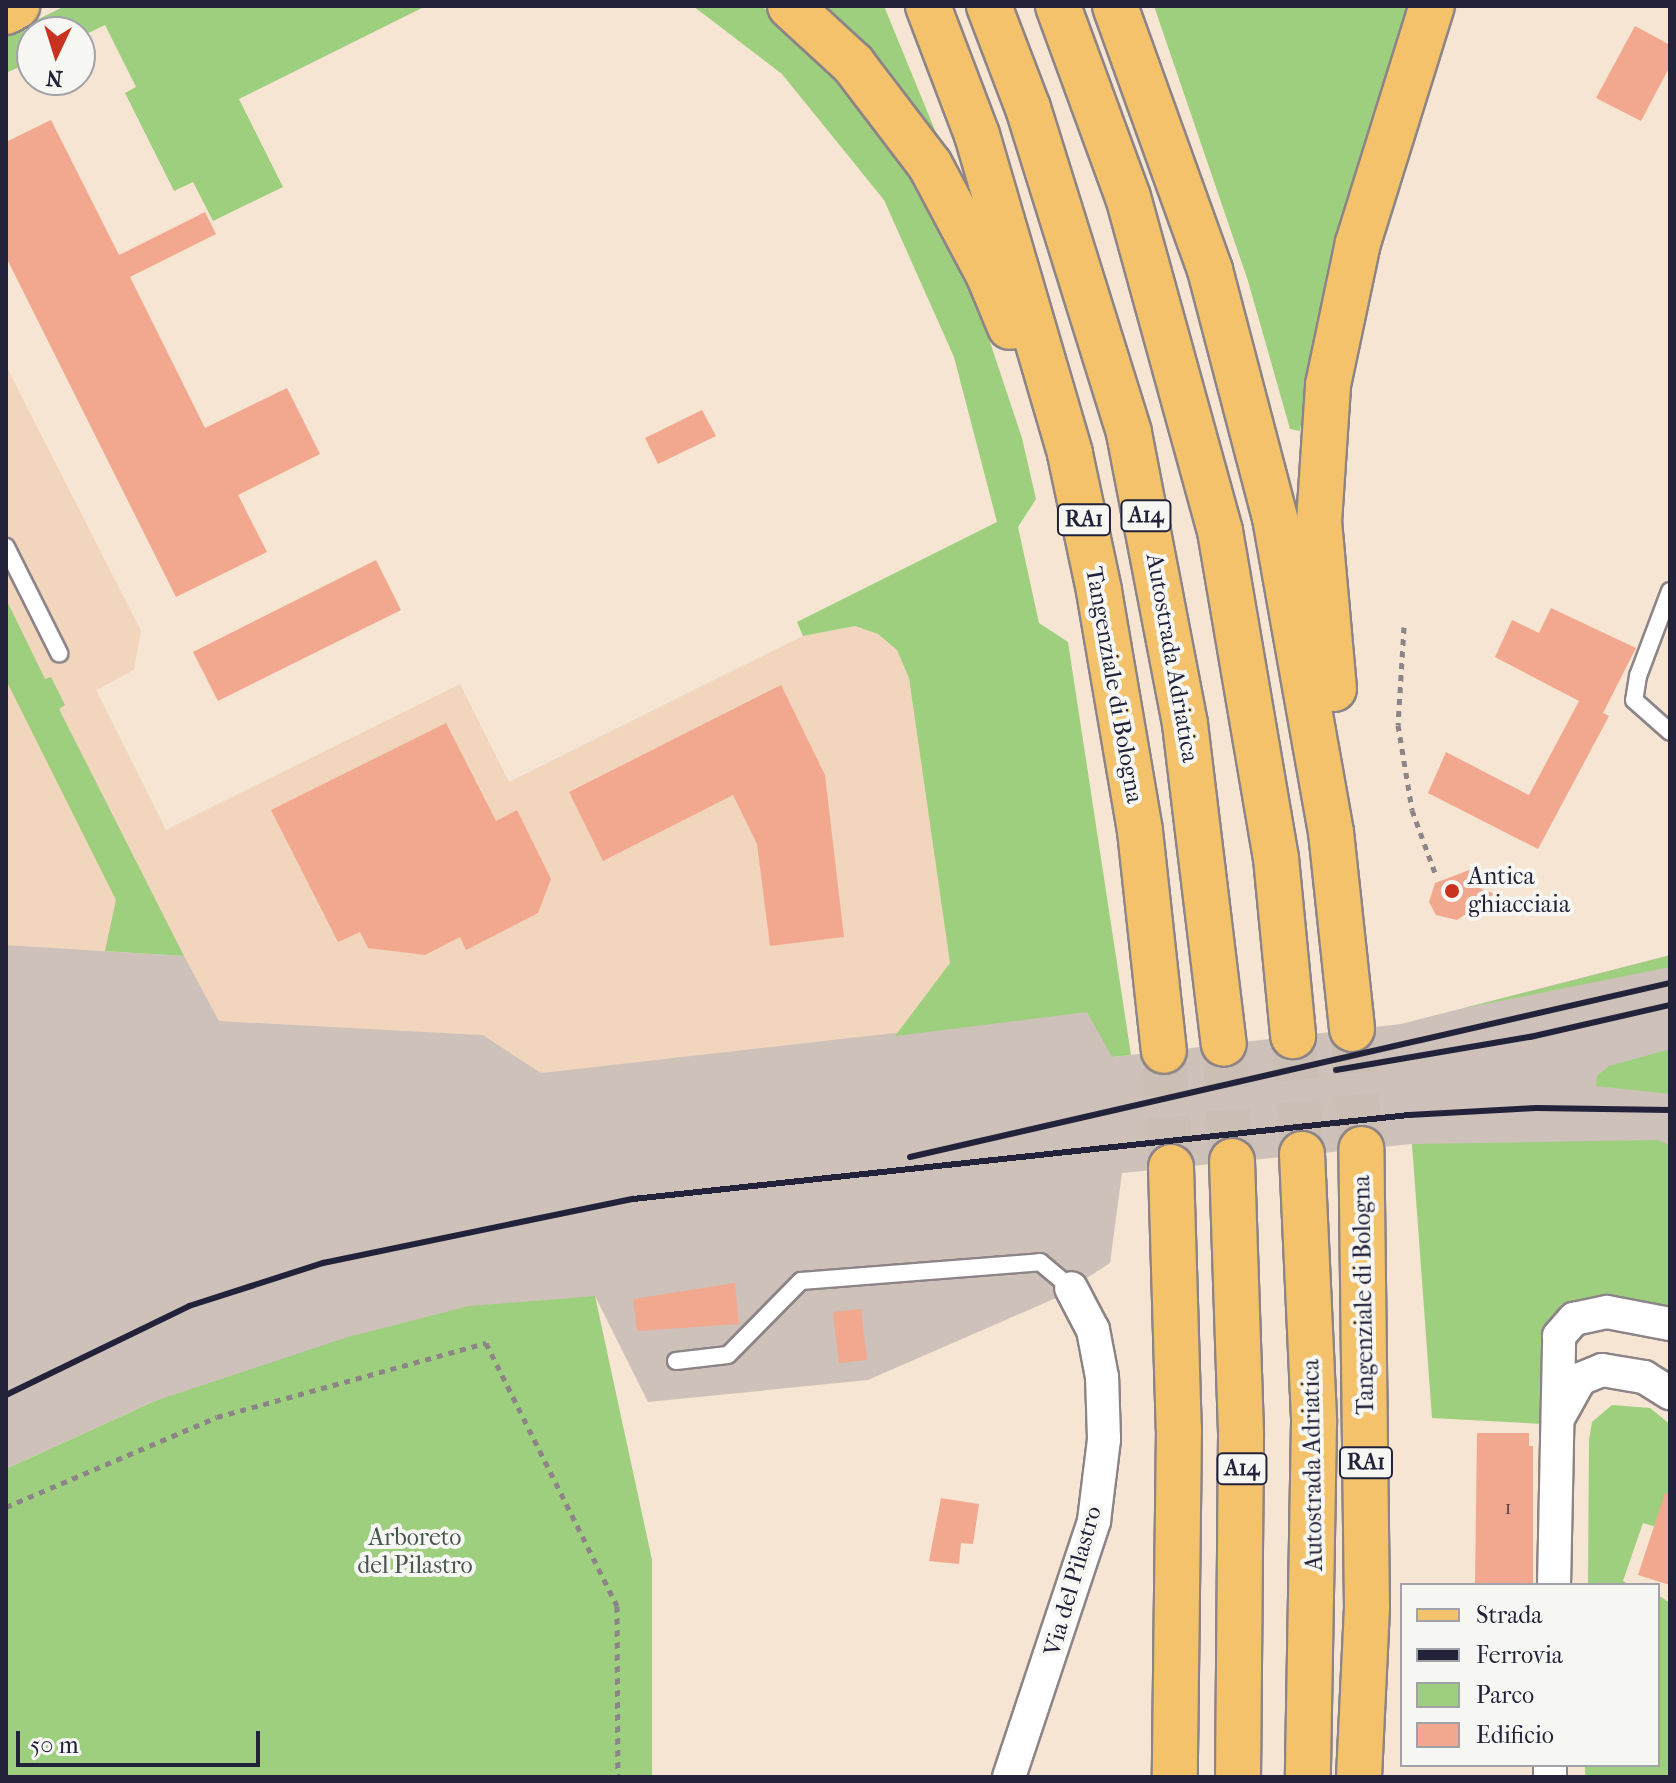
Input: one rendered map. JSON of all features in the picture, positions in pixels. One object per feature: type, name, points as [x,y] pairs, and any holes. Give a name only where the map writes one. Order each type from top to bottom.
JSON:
[{"type":"main road","points":[[6,12],[17,6]]},
{"type":"main road","points":[[790,6],[853,64],[930,165],[989,276],[1030,378],[1122,726]]},
{"type":"main road","name":"Tangenziale di Bologna","points":[[928,6],[977,135],[1037,328],[1093,560],[1122,726],[1164,1051]]},
{"type":"main road","name":"Autostrada Adriatica","points":[[989,6],[1028,108],[1129,433],[1185,724],[1224,1044]]},
{"type":"main road","points":[[1058,6],[1128,197],[1220,531],[1276,858],[1293,1036]]},
{"type":"main road","points":[[1115,6],[1210,270],[1275,518],[1331,832],[1352,1018],[1349,843],[1319,522],[1321,454],[1338,323],[1432,6]]},
{"type":"main road","name":"Tangenziale di Bologna","points":[[1359,1777],[1367,1608],[1361,1149]]},
{"type":"main road","name":"Autostrada Adriatica","points":[[1302,1154],[1314,1423],[1308,1777]]},
{"type":"main road","name":"A14","points":[[1232,1161],[1241,1436],[1238,1777]]},
{"type":"main road","points":[[1171,1167],[1179,1401],[1175,1777]]},
{"type":"street","name":"Via del Pilastro","points":[[1009,1777],[1094,1521],[1104,1439],[1102,1377],[1093,1330],[1071,1288]]},
{"type":"street","points":[[1554,1583],[1559,1336],[1574,1319],[1607,1312],[1670,1324]]},
{"type":"street","points":[[1558,1421],[1567,1396],[1580,1379],[1602,1370],[1644,1377],[1670,1393]]},
{"type":"lane","points":[[6,547],[59,653]]},
{"type":"lane","points":[[1670,591],[1638,676],[1634,700],[1670,732]]},
{"type":"lane","points":[[676,1361],[728,1355],[801,1281],[1040,1262],[1071,1288]]},
{"type":"path","points":[[1404,627],[1398,725],[1412,810],[1435,873]]},
{"type":"path","points":[[6,1507],[217,1417],[486,1343],[617,1606],[618,1777]]},
{"type":"shaded area","points":[[6,366],[141,631],[134,670],[96,690],[166,830],[460,684],[509,782],[803,636],[855,626],[878,634],[897,650],[909,678],[950,963],[895,1036],[541,1073],[483,1035],[219,1021],[183,956],[6,945]]},
{"type":"shaded area","points":[[6,945],[184,956],[219,1021],[483,1035],[541,1073],[1088,1011],[1113,1057],[1401,1024],[1670,955],[1670,1208],[1418,1203],[1412,1144],[1122,1173],[1110,1263],[1056,1298],[868,1380],[648,1402],[595,1296],[155,1401],[6,1469]]},
{"type":"green space","points":[[65,6],[426,6],[239,99],[283,187],[213,221],[193,182],[174,191],[125,93],[136,87],[105,25],[96,29],[96,16],[45,16]]},
{"type":"green space","points":[[693,6],[762,6],[796,36],[854,99],[932,210],[983,321],[1022,438],[1036,499],[1018,527],[1039,623],[1068,642],[1131,1055],[1112,1057],[1087,1012],[895,1036],[950,963],[909,678],[897,650],[878,634],[855,626],[803,636],[797,622],[997,522],[954,357],[884,200],[782,74]]},
{"type":"green space","points":[[816,6],[884,6],[943,150]]},
{"type":"green space","points":[[1154,6],[1410,6],[1312,354],[1300,431],[1290,429],[1248,281]]},
{"type":"green space","points":[[16,30],[16,68],[6,73],[6,35]]},
{"type":"green space","points":[[6,599],[45,679],[51,677],[65,705],[59,709],[184,956],[105,951],[116,900],[6,680]]},
{"type":"green space","points":[[1670,955],[1670,967],[1465,1008],[1664,957]]},
{"type":"green space","points":[[1670,1049],[1670,1094],[1596,1086],[1597,1076],[1609,1066]]},
{"type":"green space","points":[[1657,1140],[1670,1145],[1670,1313],[1640,1301],[1561,1304],[1546,1333],[1543,1424],[1432,1418],[1412,1144]]},
{"type":"green space","name":"Arboreto del Pilastro","points":[[595,1296],[652,1560],[652,1777],[6,1777],[6,1469],[155,1401],[348,1337],[469,1306]]},
{"type":"green space","points":[[1612,1405],[1650,1408],[1670,1424],[1670,1531],[1643,1523],[1623,1581],[1627,1583],[1588,1583],[1589,1440],[1592,1422]]},
{"type":"green space","points":[[1660,1596],[1670,1603],[1670,1777],[1585,1777],[1585,1767],[1660,1767]]},
{"type":"building","points":[[1635,26],[1670,45],[1670,66],[1641,121],[1596,98]]},
{"type":"building","points":[[51,120],[119,255],[205,212],[216,234],[130,277],[205,428],[287,388],[320,454],[238,495],[267,552],[176,597],[6,257],[6,142]]},
{"type":"building","points":[[702,410],[716,436],[658,464],[645,438]]},
{"type":"building","points":[[376,560],[401,610],[218,701],[193,652]]},
{"type":"building","points":[[1551,608],[1636,648],[1603,713],[1609,716],[1538,849],[1428,793],[1446,752],[1529,795],[1579,701],[1495,657],[1512,620],[1539,633]]},
{"type":"building","points":[[781,685],[825,775],[844,937],[770,946],[757,844],[733,795],[603,861],[569,792]]},
{"type":"building","points":[[446,723],[496,821],[517,810],[551,879],[538,913],[466,950],[460,937],[425,955],[368,948],[360,932],[338,942],[271,810]]},
{"type":"building","name":"Antica ghiacciaia","points":[[1477,867],[1469,884],[1495,894],[1457,920],[1436,915],[1429,902],[1435,883]]},
{"type":"building","points":[[735,1283],[739,1324],[637,1331],[633,1299]]},
{"type":"building","points":[[861,1309],[867,1360],[839,1363],[833,1312]]},
{"type":"building","points":[[1477,1433],[1529,1433],[1529,1446],[1533,1446],[1533,1583],[1475,1583]]},
{"type":"building","points":[[1665,1493],[1670,1494],[1670,1585],[1638,1575]]},
{"type":"building","points":[[941,1498],[979,1504],[973,1544],[961,1543],[959,1564],[929,1561]]},
{"type":"tunnel","points":[[1352,1029],[1361,1149]]},
{"type":"tunnel","points":[[1293,1036],[1302,1154]]},
{"type":"tunnel","points":[[1224,1044],[1232,1161]]},
{"type":"tunnel","points":[[1164,1051],[1171,1167]]},
{"type":"railway","points":[[910,1157],[1670,983]]},
{"type":"railway","points":[[1336,1070],[1530,1037],[1670,1005]]},
{"type":"railway","points":[[6,1395],[189,1306],[323,1263],[633,1199],[1409,1115],[1536,1108],[1670,1110]]},
{"type":"place","name":"Antica ghiacciaia","points":[[1452,891]]}]
